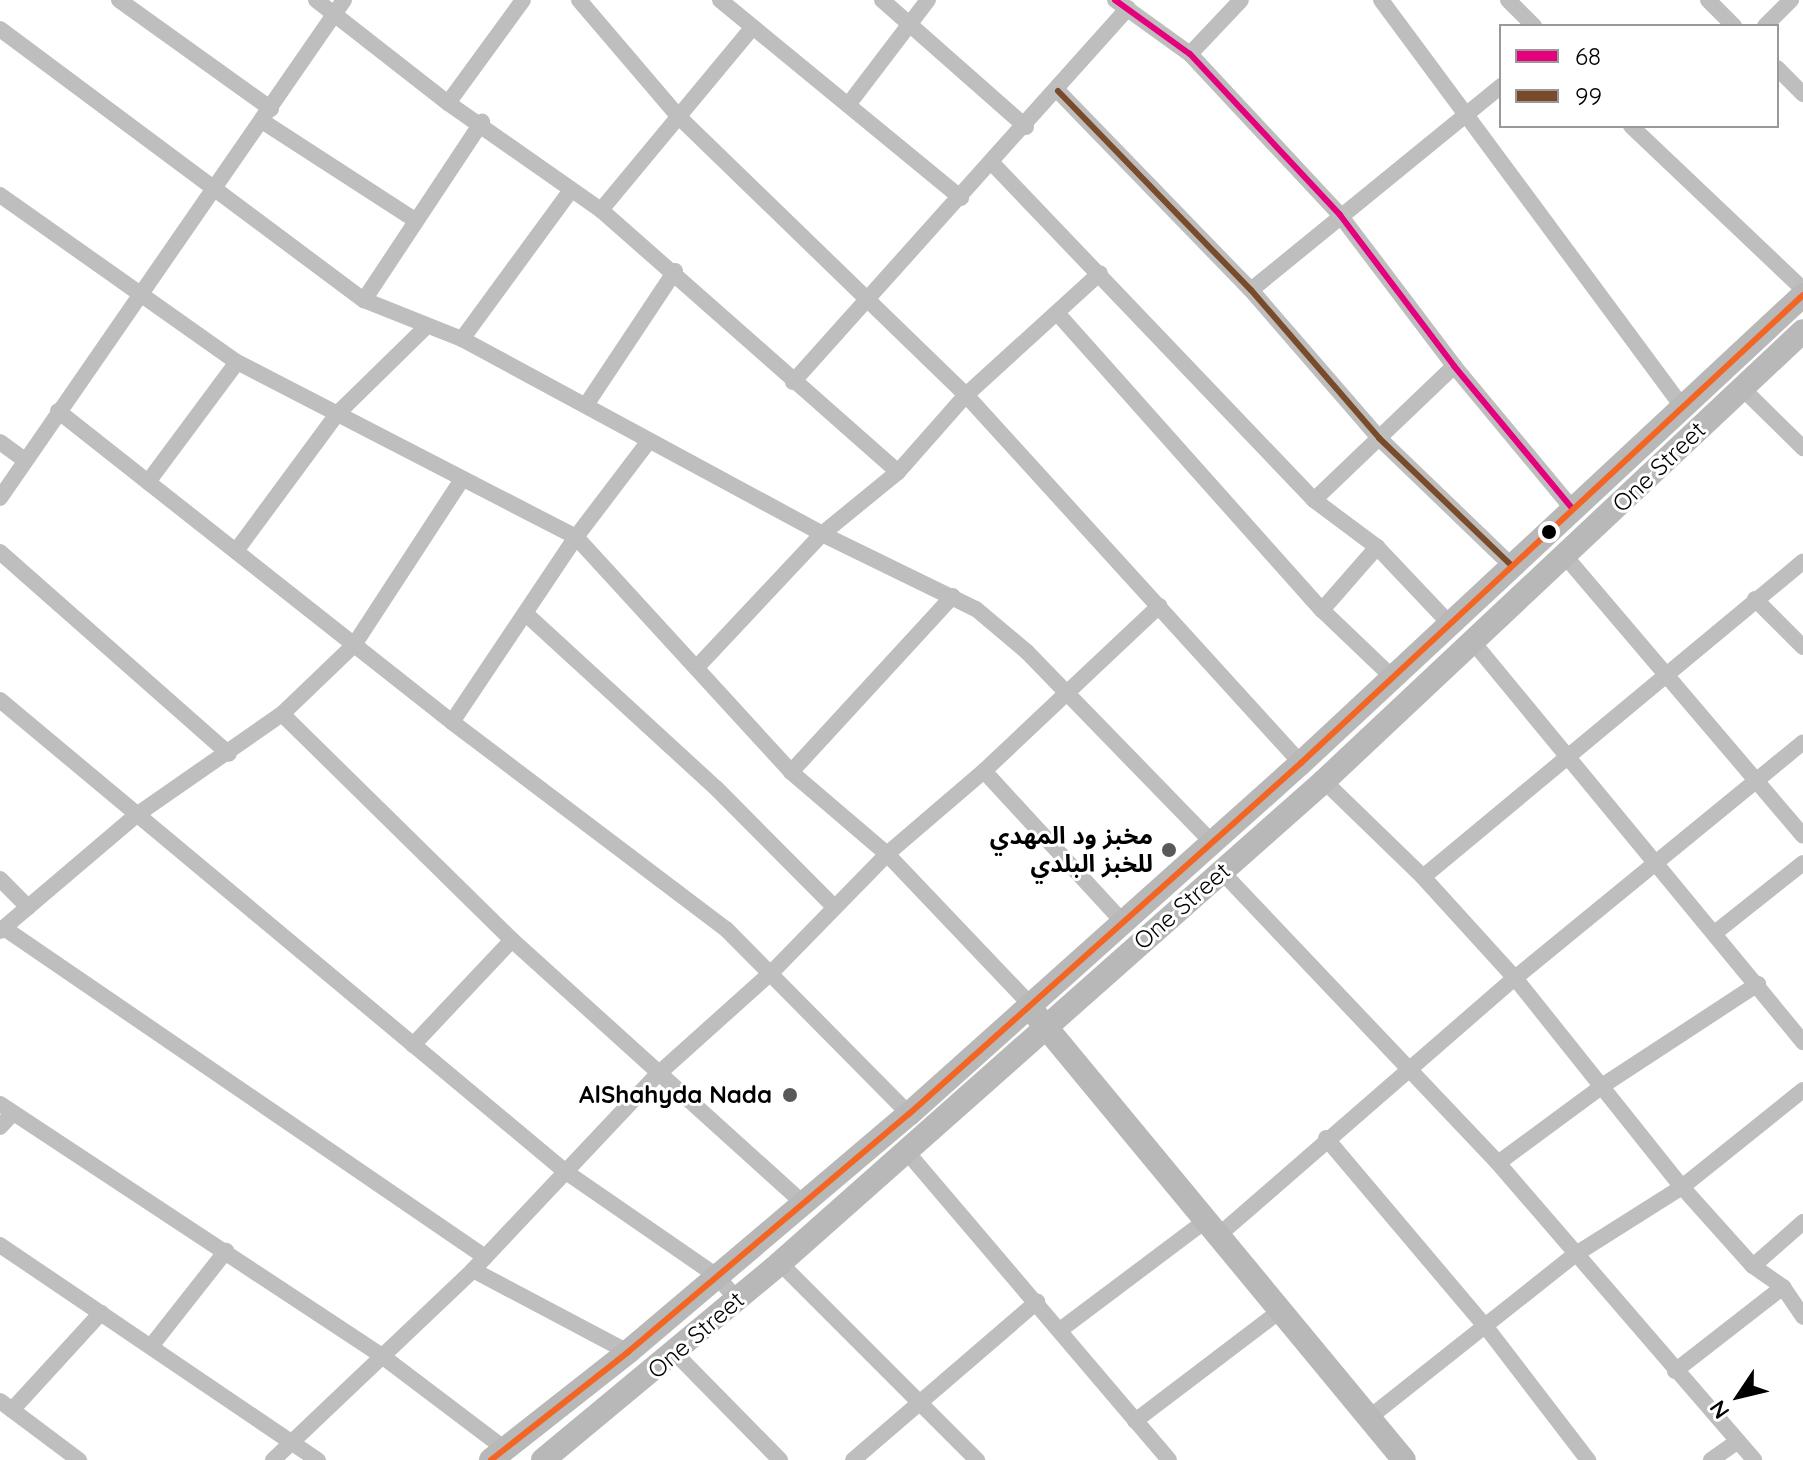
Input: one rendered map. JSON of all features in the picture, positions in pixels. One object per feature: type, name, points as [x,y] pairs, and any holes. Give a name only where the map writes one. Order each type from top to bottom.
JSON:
[{"type":"street","points":[[119,0],[266,115],[415,220]]},
{"type":"street","points":[[316,0],[340,7],[448,103],[482,122],[601,210],[675,271],[793,382],[898,472]]},
{"type":"street","points":[[448,103],[523,0]]},
{"type":"street","points":[[579,0],[678,116],[966,395],[1301,763]]},
{"type":"street","points":[[720,0],[961,198]]},
{"type":"street","points":[[882,0],[1026,127]]},
{"type":"street","points":[[848,105],[928,0]]},
{"type":"street","points":[[1190,54],[1241,0]]},
{"type":"street","points":[[1381,0],[1681,405]]},
{"type":"street","points":[[1508,0],[1532,24]]},
{"type":"street","points":[[1708,0],[1732,24]]},
{"type":"street","points":[[1767,24],[1791,0]]},
{"type":"street","points":[[793,382],[1058,91],[1122,4],[1190,54],[1340,215],[1454,366],[1572,508]]},
{"type":"street","points":[[0,498],[340,7]]},
{"type":"street","points":[[601,210],[752,28]]},
{"type":"street","points":[[0,29],[364,300],[462,339],[822,534],[953,596],[999,626],[1212,842]]},
{"type":"street","points":[[1779,70],[1803,94]]},
{"type":"street","points":[[1251,290],[1499,88]]},
{"type":"street","points":[[1058,91],[1251,290],[1379,438],[1511,565]]},
{"type":"street","points":[[364,300],[482,122]]},
{"type":"street","points":[[1636,132],[1803,292]]},
{"type":"street","points":[[993,164],[1314,500],[1377,547],[1450,624]]},
{"type":"street","points":[[462,339],[571,190]]},
{"type":"street","points":[[0,195],[237,362],[461,481],[576,537],[699,665],[791,772],[887,854],[1028,1002],[1045,1029],[1214,1226],[1404,1460]]},
{"type":"street","points":[[586,405],[675,271]]},
{"type":"street","points":[[699,665],[822,534],[898,472],[966,395],[1100,273]]},
{"type":"street","name":"One Street","points":[[498,1455],[628,1352],[909,1114],[1028,1002],[1301,763],[1803,292]]},
{"type":"street","points":[[1058,314],[1322,610],[1392,677]]},
{"type":"street","points":[[236,551],[337,414],[427,326]]},
{"type":"street","name":"One Street","points":[[543,1460],[780,1263],[1324,781],[1803,331]]},
{"type":"street","points":[[148,482],[237,362]]},
{"type":"street","points":[[1314,500],[1454,366]]},
{"type":"street","points":[[1742,388],[1803,448]]},
{"type":"street","points":[[58,411],[452,722],[726,929],[773,971],[909,1114]]},
{"type":"street","points":[[0,442],[25,460]]},
{"type":"street","points":[[452,722],[576,537],[648,442]]},
{"type":"street","points":[[461,481],[354,645],[282,714],[229,754],[135,816],[2,930],[485,1257]]},
{"type":"street","points":[[1322,610],[1377,547]]},
{"type":"street","points":[[0,552],[229,754]]},
{"type":"street","points":[[1565,556],[1803,836]]},
{"type":"street","points":[[1423,877],[1803,561]]},
{"type":"street","points":[[791,772],[953,596]]},
{"type":"street","points":[[1755,599],[1803,647]]},
{"type":"street","points":[[273,1460],[473,1270],[657,1075],[773,971],[887,854],[984,771],[1159,606]]},
{"type":"street","points":[[526,614],[716,788],[834,907]]},
{"type":"street","points":[[1473,642],[1716,932],[1803,1042]]},
{"type":"street","points":[[0,700],[135,816],[566,1172],[717,1276],[737,1300]]},
{"type":"street","points":[[282,714],[512,940],[657,1075],[804,1204]]},
{"type":"street","points":[[1060,1330],[1214,1226],[1326,1138],[1803,742]]},
{"type":"street","points":[[984,771],[1122,921]]},
{"type":"street","points":[[1324,781],[1423,877],[1515,978],[1605,1084],[1682,1187],[1753,1266],[1783,1287],[1803,1317]]},
{"type":"street","points":[[1716,932],[1803,863]]},
{"type":"street","points":[[1222,872],[1498,1163],[1754,1460]]},
{"type":"street","points":[[0,879],[28,907]]},
{"type":"street","points":[[413,1045],[512,940]]},
{"type":"street","points":[[1498,1163],[1605,1084],[1758,984]]},
{"type":"street","points":[[1370,1417],[1576,1254],[1682,1187],[1803,1090]]},
{"type":"street","points":[[0,1127],[6,1108],[226,1251],[382,1356],[498,1455]]},
{"type":"street","points":[[1326,1138],[1486,1327],[1588,1460]]},
{"type":"street","points":[[907,1152],[1169,1460]]},
{"type":"street","points":[[1753,1266],[1803,1222]]},
{"type":"street","points":[[0,1245],[294,1440],[318,1460]]},
{"type":"street","points":[[152,1345],[226,1251]]},
{"type":"street","points":[[780,1263],[925,1403],[977,1460]]},
{"type":"street","points":[[473,1270],[628,1352]]},
{"type":"street","points":[[1675,1371],[1783,1287]]},
{"type":"street","points":[[853,1460],[925,1403],[1037,1302]]},
{"type":"street","points":[[1135,1421],[1281,1310]]},
{"type":"street","points":[[79,1460],[6,1406],[101,1313]]},
{"type":"street","points":[[675,1353],[780,1460]]},
{"type":"street","points":[[1711,1460],[1737,1442]]},
{"type":"transit line","name":"68","points":[[1115,0],[1190,54],[1340,215],[1454,366],[1572,508]]},
{"type":"transit line","name":"99","points":[[1058,91],[1251,290],[1379,438],[1511,565]]},
{"type":"transit line","points":[[491,1460],[628,1352],[909,1114],[1301,763],[1803,295]]},
{"type":"place","name":"مخبز ود المهدي للخبز البلدي","points":[[1169,850]]},
{"type":"place","name":"AlShahyda Nada","points":[[790,1095]]}]
